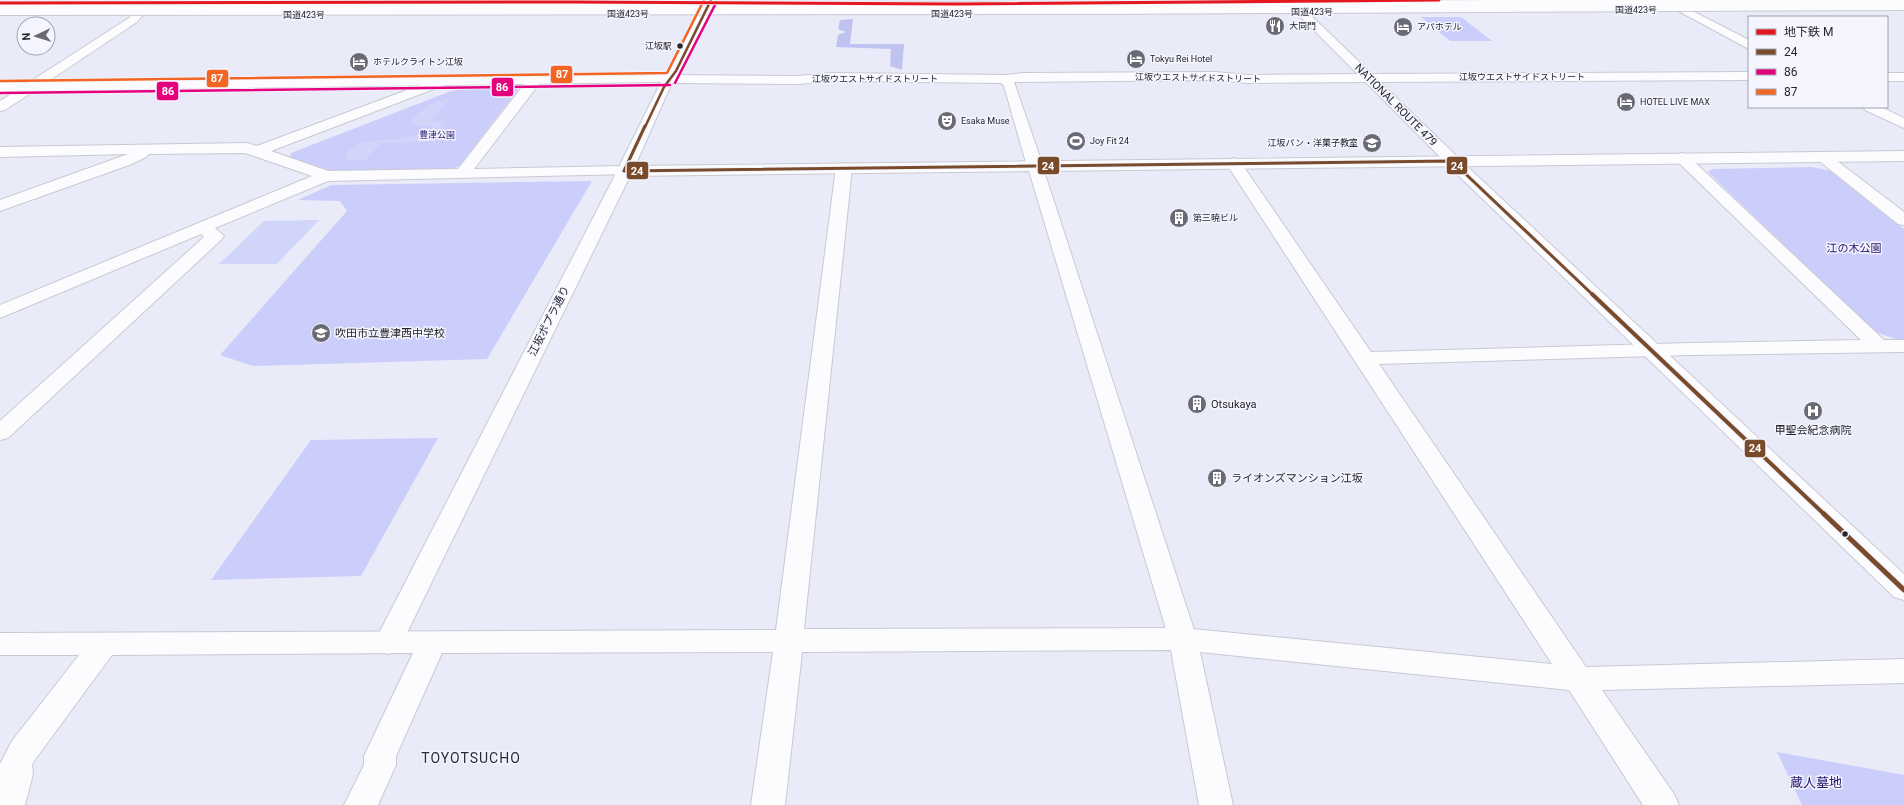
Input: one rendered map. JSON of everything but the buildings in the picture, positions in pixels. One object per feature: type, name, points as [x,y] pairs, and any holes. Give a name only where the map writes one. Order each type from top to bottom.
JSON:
[{"type":"main road","points":[[0,106],[133,20],[137,15],[159,0]]},
{"type":"main road","name":"江坂ポプラ通り","points":[[388,644],[624,171],[664,87],[676,71],[711,0]]},
{"type":"main road","name":"NATIONAL ROUTE 479","points":[[1289,0],[1452,161],[1904,590]]},
{"type":"main road","points":[[1295,0],[1322,4],[1383,3],[1420,12]]},
{"type":"main road","points":[[1663,0],[1748,44]]},
{"type":"main road","points":[[0,8],[1085,8],[1904,4]]},
{"type":"main road","points":[[296,15],[333,11],[411,9]]},
{"type":"main road","points":[[478,10],[573,11],[618,14]]},
{"type":"main road","name":"国道423号","points":[[0,15],[1904,10]]},
{"type":"main road","name":"江坂ウエストサイドストリート","points":[[0,87],[651,78],[798,80],[832,77],[1005,79],[1208,76],[1248,79],[1748,76]]},
{"type":"main road","points":[[1888,77],[1904,77]]},
{"type":"main road","points":[[1005,79],[1010,85],[1183,639],[1216,805]]},
{"type":"main road","points":[[462,174],[535,80]]},
{"type":"main road","points":[[258,152],[442,81]]},
{"type":"main road","points":[[1872,108],[1904,124]]},
{"type":"main road","points":[[0,152],[247,148],[326,176],[1234,163],[1904,156]]},
{"type":"main road","points":[[0,206],[127,161],[150,150]]},
{"type":"main road","points":[[1823,157],[1904,220]]},
{"type":"main road","points":[[1682,158],[1878,346]]},
{"type":"main road","points":[[1234,163],[1662,805]]},
{"type":"main road","points":[[768,805],[789,640],[844,168]]},
{"type":"main road","points":[[0,312],[326,176]]},
{"type":"main road","points":[[0,433],[215,236],[203,228]]},
{"type":"main road","points":[[1363,358],[1650,350],[1904,346]]},
{"type":"main road","points":[[0,644],[432,644],[789,640],[1183,639],[1578,679],[1904,671]]},
{"type":"main road","points":[[8,805],[17,774],[16,764],[23,751],[104,644]]},
{"type":"main road","points":[[362,805],[380,764],[380,756],[432,644]]},
{"type":"green space","points":[[1421,17],[1461,17],[1492,41],[1450,41]]},
{"type":"green space","name":"豊津公園","points":[[512,87],[518,90],[459,166],[444,172],[339,173],[290,158],[291,153],[451,91],[463,89]]},
{"type":"green space","name":"江の木公園","points":[[1812,167],[1831,171],[1904,229],[1904,340],[1899,340],[1875,332],[1708,172],[1712,169]]},
{"type":"green space","points":[[592,181],[487,359],[253,366],[220,355],[347,211],[340,201],[298,200],[331,185]]},
{"type":"green space","points":[[438,438],[361,576],[211,580],[311,440]]},
{"type":"green space","name":"蔵人墓地","points":[[1777,752],[1904,775],[1904,805],[1802,805]]},
{"type":"shaded area","points":[[853,19],[850,44],[904,44],[902,70],[890,66],[891,49],[836,47],[838,35],[846,32],[838,29],[840,20]]},
{"type":"shaded area","points":[[450,99],[431,121],[447,121],[431,141],[381,143],[365,160],[350,160],[345,156],[349,150],[361,143],[402,138],[433,129],[432,125],[418,127],[410,123],[413,118],[427,106],[439,101]]},
{"type":"shaded area","points":[[319,220],[277,264],[219,264],[264,221]]},
{"type":"metro line","name":"M","points":[[0,3],[572,2],[958,4],[1439,0]]},
{"type":"transit line","name":"87","points":[[0,81],[667,73],[704,0]]},
{"type":"transit line","name":"24","points":[[711,0],[676,71],[664,87],[624,171],[1452,161],[1904,590]]},
{"type":"transit line","name":"86","points":[[675,83],[681,74],[716,3]]},
{"type":"transit line","name":"86","points":[[0,93],[670,85]]},
{"type":"place","name":"大同門","points":[[1275,26]]},
{"type":"place","name":"アパホテル","points":[[1403,27]]},
{"type":"place","name":"江坂駅","points":[[680,46]]},
{"type":"place","name":"Tokyu Rei Hotel","points":[[1136,59]]},
{"type":"place","name":"ホテルクライトン江坂","points":[[359,62]]},
{"type":"place","name":"HOTEL LIVE MAX","points":[[1626,102]]},
{"type":"place","name":"Esaka Muse","points":[[947,121]]},
{"type":"place","name":"Joy Fit 24","points":[[1076,141]]},
{"type":"place","name":"江坂パン・洋菓子教室","points":[[1372,143]]},
{"type":"place","name":"第三暁ビル","points":[[1179,218]]},
{"type":"place","name":"吹田市立豊津西中学校","points":[[321,333]]},
{"type":"place","name":"Otsukaya","points":[[1197,404]]},
{"type":"place","name":"甲聖会紀念病院","points":[[1813,411]]},
{"type":"place","name":"ライオンズマンション江坂","points":[[1217,478]]},
{"type":"district","name":"TOYOTSUCHO","points":[[471,758]]}]
